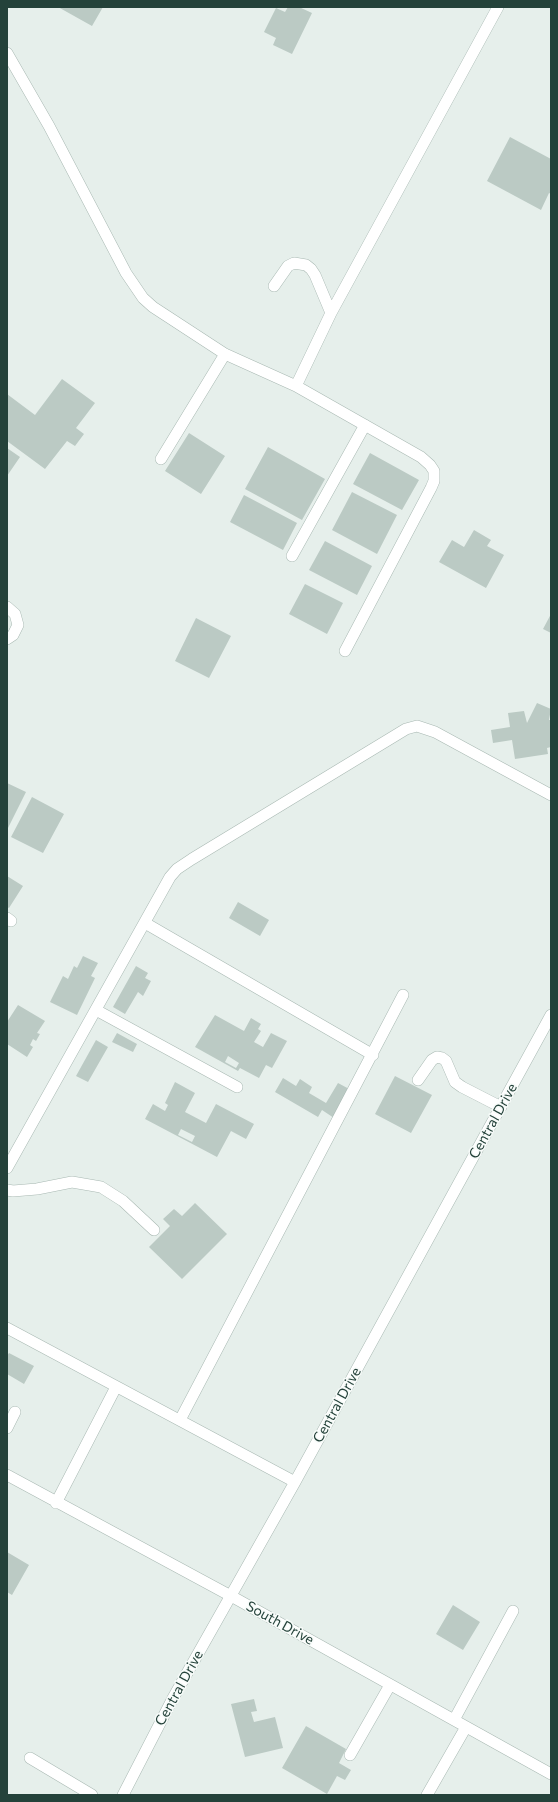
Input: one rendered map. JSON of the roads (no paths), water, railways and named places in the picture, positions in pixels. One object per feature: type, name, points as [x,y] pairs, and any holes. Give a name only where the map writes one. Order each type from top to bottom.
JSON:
[{"type":"street","points":[[296,386],[331,313],[498,7]]},
{"type":"street","points":[[7,53],[49,126],[136,289],[143,298],[153,307],[225,354],[296,386],[421,457],[430,465],[435,476],[431,488],[345,651]]},
{"type":"street","points":[[274,286],[288,266],[294,263],[306,265],[315,275],[331,313]]},
{"type":"street","points":[[161,459],[225,354]]},
{"type":"street","points":[[292,556],[364,425]]},
{"type":"street","points":[[7,607],[15,614],[18,625],[13,635],[7,639]]},
{"type":"street","points":[[7,1168],[170,877],[177,869],[406,729],[417,726],[436,732],[551,795]]},
{"type":"street","points":[[145,923],[373,1055]]},
{"type":"street","points":[[180,1420],[373,1055],[403,995]]},
{"type":"street","points":[[96,1010],[237,1087]]},
{"type":"street","name":"Central Drive","points":[[122,1795],[173,1698],[295,1482],[551,1015]]},
{"type":"street","points":[[418,1080],[432,1060],[436,1057],[442,1058],[446,1061],[455,1082],[501,1107]]},
{"type":"street","points":[[7,1190],[37,1189],[72,1182],[101,1187],[123,1201],[154,1230]]},
{"type":"street","points":[[7,1328],[295,1482]]},
{"type":"street","points":[[56,1502],[116,1387]]},
{"type":"street","points":[[7,1428],[15,1412]]},
{"type":"street","name":"South Drive","points":[[7,1475],[231,1596],[551,1774]]},
{"type":"street","points":[[454,1720],[513,1610]]},
{"type":"street","points":[[350,1755],[390,1685]]},
{"type":"street","points":[[427,1795],[466,1727]]},
{"type":"street","points":[[30,1758],[92,1795]]}]
